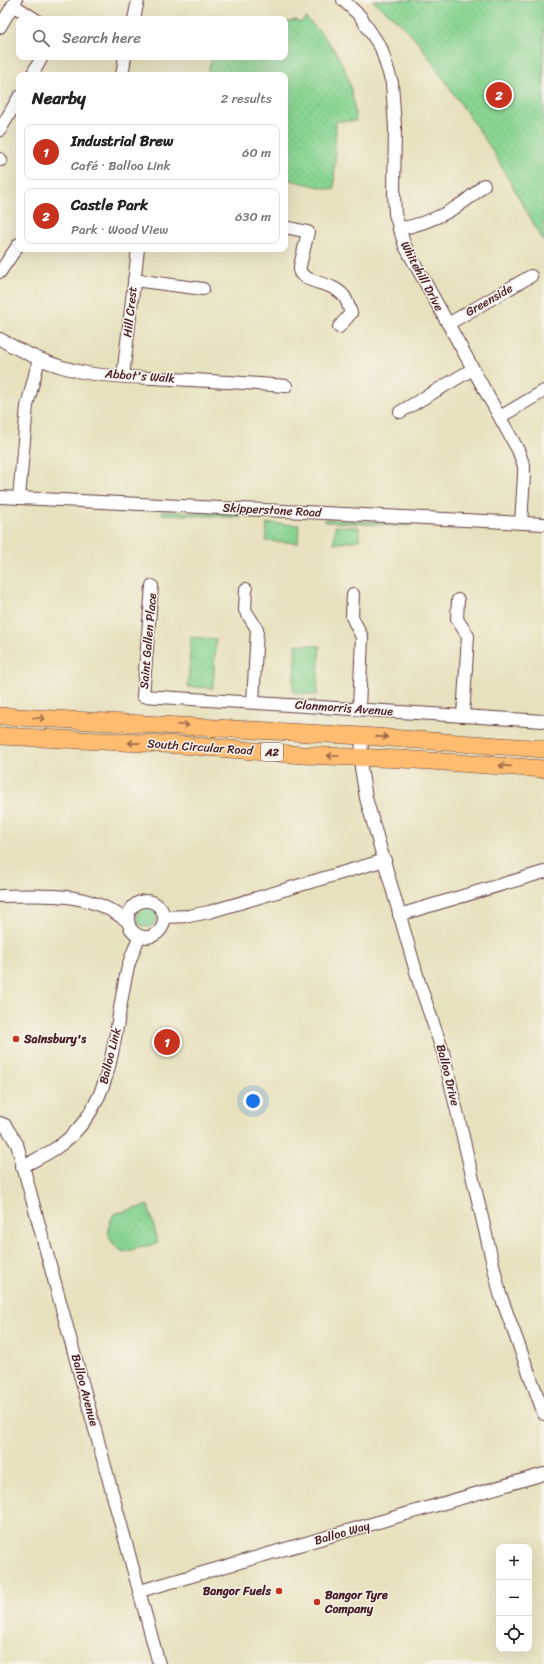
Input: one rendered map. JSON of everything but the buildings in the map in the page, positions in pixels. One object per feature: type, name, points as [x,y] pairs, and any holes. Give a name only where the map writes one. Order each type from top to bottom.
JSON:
[{"type":"highway","name":"South Circular Road","points":[[0,716],[214,727],[544,769]]},
{"type":"highway","name":"South Circular Road","points":[[0,736],[180,745],[302,755],[362,746],[544,749]]},
{"type":"street","points":[[135,16],[138,0]]},
{"type":"street","name":"Whitehill Drive","points":[[343,0],[360,16],[380,48],[392,83],[395,127],[395,214],[405,246],[500,416],[518,450],[524,466],[521,523]]},
{"type":"street","points":[[0,27],[14,3],[30,16]]},
{"type":"street","points":[[34,72],[40,60]]},
{"type":"street","points":[[122,72],[124,60]]},
{"type":"street","points":[[0,130],[16,102]]},
{"type":"street","points":[[399,229],[433,220],[470,199],[484,185]]},
{"type":"street","points":[[288,228],[308,232],[300,266],[300,273],[306,279],[336,289],[344,297],[351,313],[339,327]]},
{"type":"street","points":[[0,272],[16,248]]},
{"type":"street","name":"Hill Crest","points":[[123,376],[138,252]]},
{"type":"street","name":"Greenside","points":[[448,324],[531,276]]},
{"type":"street","points":[[134,280],[203,289]]},
{"type":"street","name":"Abbot's Walk","points":[[0,339],[16,349],[38,359],[83,372],[123,376],[286,386]]},
{"type":"street","points":[[19,498],[27,406],[38,359]]},
{"type":"street","points":[[400,412],[473,369]]},
{"type":"street","points":[[500,416],[544,391]]},
{"type":"street","name":"Skipperstone Road","points":[[0,497],[544,524]]},
{"type":"street","name":"Saint Gallen Place","points":[[143,696],[152,586]]},
{"type":"street","points":[[246,589],[246,610],[257,629],[253,702]]},
{"type":"street","points":[[353,594],[352,617],[362,637],[359,709]]},
{"type":"street","points":[[458,600],[457,619],[468,636],[463,716]]},
{"type":"street","name":"Clanmorris Avenue","points":[[143,696],[544,721]]},
{"type":"street","name":"Balloo Drive","points":[[362,746],[361,768],[366,798],[419,982],[443,1052],[500,1294],[544,1414]]},
{"type":"street","points":[[164,917],[188,916],[209,912],[385,860]]},
{"type":"street","points":[[399,915],[544,872]]},
{"type":"street","points":[[0,896],[65,896],[97,903],[120,915],[128,922],[134,933],[139,936],[150,936],[156,934],[163,925],[164,917],[160,907],[156,904],[144,901],[138,902],[130,910],[128,922]]},
{"type":"street","name":"Balloo Link","points":[[22,1167],[54,1149],[73,1135],[86,1119],[106,1082],[128,967],[139,936]]},
{"type":"street","name":"Balloo Avenue","points":[[0,1123],[6,1125],[17,1144],[22,1167],[159,1664]]},
{"type":"street","name":"Balloo Way","points":[[140,1591],[544,1474]]},
{"type":"green space","points":[[372,0],[544,0],[544,242],[491,148],[418,42],[401,24]]},
{"type":"green space","points":[[306,18],[328,41],[342,64],[351,89],[356,121],[336,121],[334,190],[288,180],[288,72],[208,72],[211,60],[288,60],[288,22],[296,20],[300,23]]},
{"type":"green space","points":[[162,511],[241,514],[241,518],[162,514]]},
{"type":"green space","points":[[325,519],[410,523],[410,526],[325,522]]},
{"type":"green space","points":[[267,523],[299,525],[298,543],[266,541]]},
{"type":"green space","points":[[335,526],[359,527],[359,540],[334,544]]},
{"type":"green space","points":[[191,637],[216,639],[213,688],[188,687]]},
{"type":"green space","points":[[296,644],[320,646],[317,695],[293,693]]},
{"type":"green space","points":[[147,907],[154,910],[157,917],[154,924],[147,927],[140,924],[137,917],[140,910]]},
{"type":"green space","points":[[148,1205],[158,1243],[124,1252],[114,1245],[109,1236],[109,1225],[114,1214]]},
{"type":"place","name":"Castle Park","points":[[499,95]]},
{"type":"place","name":"Sainsbury's","points":[[16,1039]]},
{"type":"place","name":"Industrial Brew","points":[[167,1042]]},
{"type":"place","name":"Bangor Fuels","points":[[279,1591]]},
{"type":"place","name":"Bangor Tyre Company","points":[[317,1602]]}]
